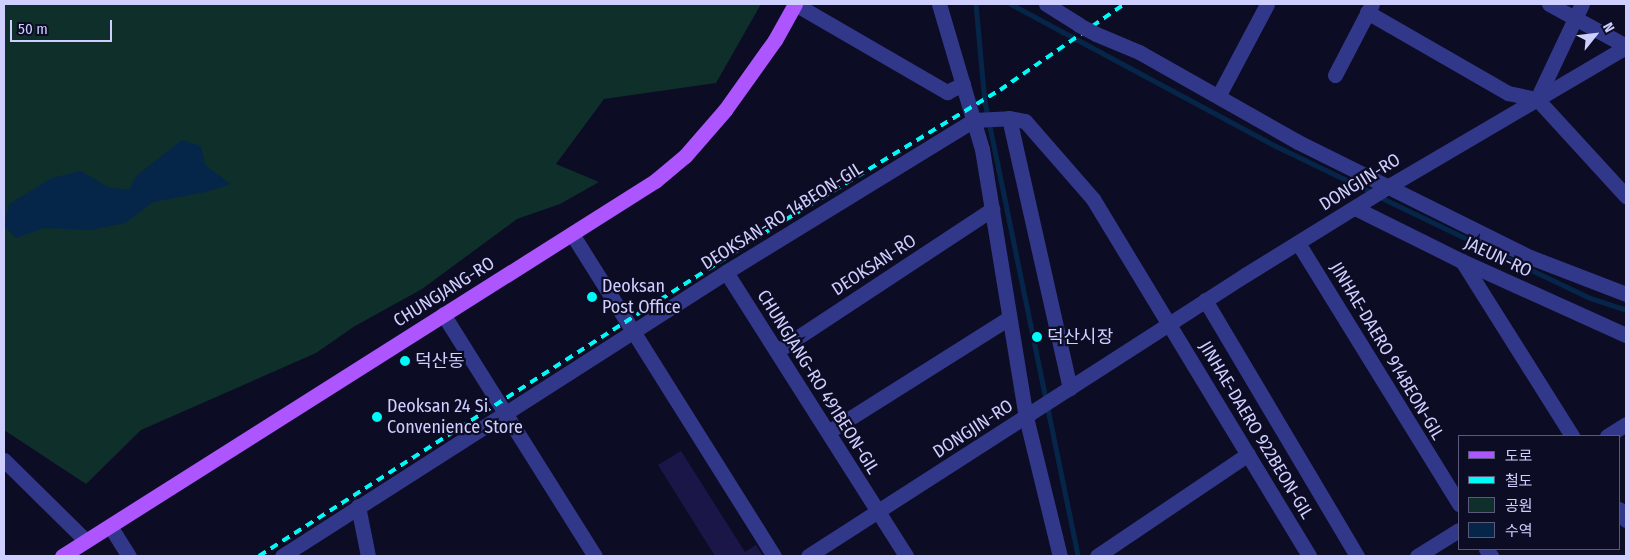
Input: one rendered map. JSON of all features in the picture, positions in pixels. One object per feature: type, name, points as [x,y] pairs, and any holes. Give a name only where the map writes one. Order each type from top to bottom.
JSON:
[{"type":"main road","name":"CHUNGJANG-RO","points":[[62,556],[636,194],[685,156],[742,88],[775,40],[795,4]]},
{"type":"street","points":[[795,4],[947,92],[963,84]]},
{"type":"street","points":[[939,4],[982,149],[1026,417],[1060,556]]},
{"type":"street","points":[[1046,4],[1079,26],[1139,52],[1227,104],[1530,257],[1626,294]]},
{"type":"street","points":[[1221,92],[1266,4]]},
{"type":"street","points":[[1549,4],[1626,46]]},
{"type":"street","points":[[1537,99],[1582,4]]},
{"type":"street","points":[[1335,75],[1370,8],[1508,93],[1537,99],[1626,196]]},
{"type":"street","name":"DONGJIN-RO","points":[[808,556],[1205,300],[1389,186],[1626,46]]},
{"type":"street","points":[[974,120],[1010,118],[1070,388]]},
{"type":"street","name":"JINHAE-DAERO 922BEON-GIL","points":[[1010,118],[1025,121],[1093,200],[1170,322],[1309,556]]},
{"type":"street","name":"DEOKSAN-RO 14BEON-GIL","points":[[282,556],[505,412],[635,332],[726,272],[974,120]]},
{"type":"street","name":"JAEUN-RO","points":[[1355,208],[1462,261],[1626,335]]},
{"type":"street","name":"DEOKSAN-RO","points":[[777,352],[992,209]]},
{"type":"street","points":[[572,234],[774,556]]},
{"type":"street","name":"JINHAE-DAERO 914BEON-GIL","points":[[1298,243],[1458,502]]},
{"type":"street","points":[[1462,261],[1571,435]]},
{"type":"street","name":"CHUNGJANG-RO 491BEON-GIL","points":[[726,272],[906,556]]},
{"type":"street","points":[[1205,300],[1357,556]]},
{"type":"street","points":[[444,314],[595,556]]},
{"type":"street","points":[[828,432],[1009,318]]},
{"type":"street","points":[[1609,435],[1626,424]]},
{"type":"street","points":[[1099,555],[1248,454]]},
{"type":"street","points":[[4,460],[86,541]]},
{"type":"street","points":[[358,506],[368,556]]},
{"type":"street","points":[[110,526],[129,556]]},
{"type":"street","points":[[1417,556],[1458,531]]},
{"type":"green space","points":[[4,4],[761,4],[716,83],[604,99],[556,164],[599,182],[560,204],[517,219],[422,289],[355,326],[316,353],[141,430],[86,484],[4,430]]},
{"type":"water","points":[[182,140],[201,146],[205,165],[231,184],[206,192],[153,202],[125,223],[91,230],[44,228],[16,238],[4,226],[9,204],[52,178],[81,171],[108,187],[129,190],[137,175]]},
{"type":"building","points":[[681,451],[745,552],[756,545],[763,556],[715,556],[658,465]]},
{"type":"waterway","points":[[976,4],[985,102],[1078,556]]},
{"type":"waterway","points":[[1011,4],[1276,146],[1371,192]]},
{"type":"waterway","points":[[1378,196],[1590,298],[1626,310]]},
{"type":"railway","points":[[259,556],[785,220],[1000,90],[1124,4]]},
{"type":"place","name":"Deoksan Post Office","points":[[592,297]]},
{"type":"place","name":"덕산시장","points":[[1037,337]]},
{"type":"place","name":"덕산동","points":[[405,361]]},
{"type":"place","name":"Deoksan 24 Si Convenience Store","points":[[377,417]]}]
